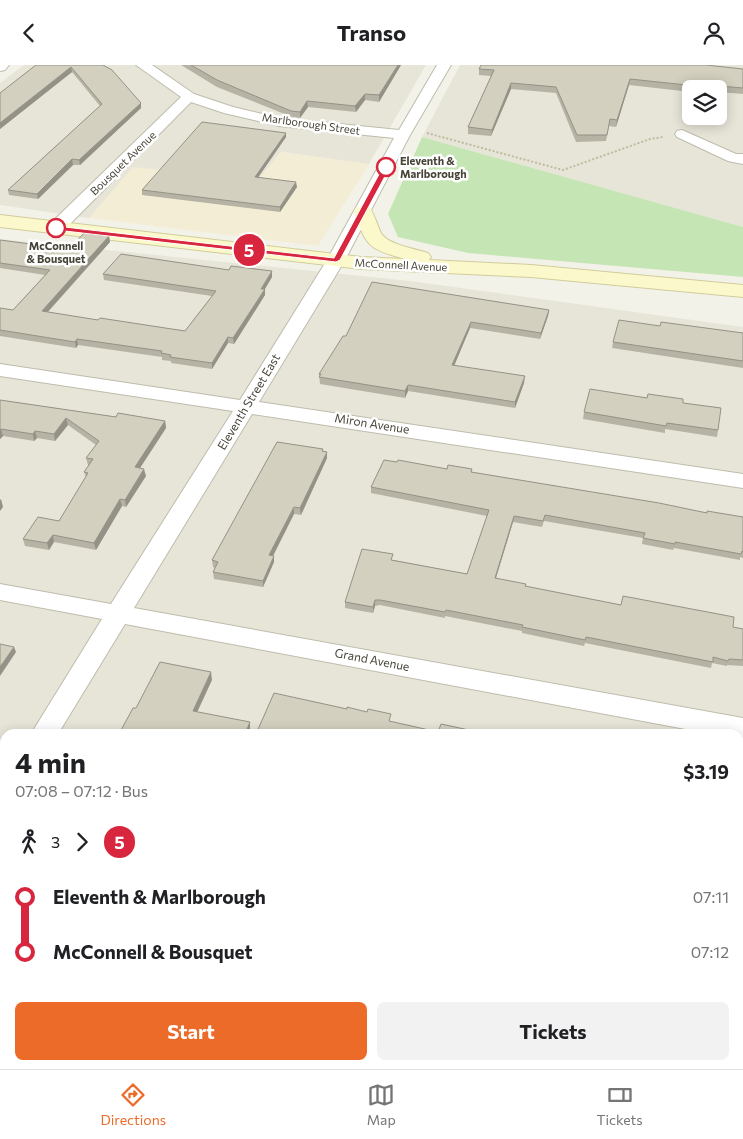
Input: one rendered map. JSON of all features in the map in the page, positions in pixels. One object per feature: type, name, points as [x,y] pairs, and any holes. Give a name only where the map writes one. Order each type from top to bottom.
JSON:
[{"type":"main road","points":[[363,212],[374,239],[392,249],[426,258],[531,271]]},
{"type":"main road","name":"McConnell Avenue","points":[[0,221],[361,263],[531,271],[743,291]]},
{"type":"street","name":"Marlborough Street","points":[[143,65],[189,97],[229,110],[279,122],[405,131]]},
{"type":"street","name":"Eleventh Street East","points":[[47,729],[336,260],[405,131],[444,65]]},
{"type":"street","name":"Bousquet Avenue","points":[[56,228],[189,97]]},
{"type":"street","points":[[682,134],[734,158],[743,159]]},
{"type":"street","name":"Miron Avenue","points":[[0,369],[743,481]]},
{"type":"street","name":"Grand Avenue","points":[[0,592],[743,729]]},
{"type":"path","points":[[405,131],[563,170],[650,139],[682,134]]},
{"type":"shaded area","points":[[24,65],[426,65],[369,164],[281,152],[258,180],[133,168],[89,218],[0,205],[0,83]]},
{"type":"shaded area","points":[[460,65],[743,65],[743,227],[422,137]]},
{"type":"shaded area","points":[[281,152],[369,164],[318,246],[89,218],[133,167],[258,180]]},
{"type":"shaded area","points":[[0,239],[410,281],[743,327],[743,729],[0,729]]},
{"type":"green space","points":[[422,137],[743,227],[743,277],[468,253],[398,237],[388,214]]},
{"type":"building","points":[[36,65],[103,65],[112,70],[141,103],[79,160],[72,159],[37,194],[8,190],[102,104],[71,67],[0,123],[0,93]]},
{"type":"building","points":[[191,65],[398,65],[379,95],[365,94],[355,106],[307,101],[300,112],[291,111],[217,80]]},
{"type":"building","points":[[481,65],[706,65],[743,69],[743,88],[727,87],[727,80],[682,80],[682,85],[630,79],[617,120],[610,119],[607,135],[577,135],[556,87],[511,83],[492,130],[468,127],[494,70],[479,69]]},
{"type":"building","points":[[202,122],[286,133],[255,177],[296,182],[280,207],[142,190]]},
{"type":"building","points":[[84,233],[109,236],[42,311],[185,331],[216,291],[103,274],[121,254],[229,270],[231,266],[272,271],[261,289],[265,289],[233,338],[228,337],[212,363],[170,357],[171,355],[161,353],[162,351],[77,339],[75,342],[0,330],[0,308],[13,310],[50,270],[0,263],[0,240],[69,249]]},
{"type":"building","points":[[372,282],[549,310],[541,333],[471,322],[452,365],[525,376],[515,402],[408,385],[405,391],[319,377],[321,374],[319,374],[343,336],[346,336]]},
{"type":"building","points":[[619,320],[660,326],[661,322],[743,333],[743,361],[613,342]]},
{"type":"building","points":[[590,389],[647,398],[648,394],[683,399],[683,403],[721,408],[718,430],[667,423],[666,426],[584,412]]},
{"type":"building","points":[[0,400],[116,417],[118,413],[165,421],[135,467],[144,469],[125,500],[120,499],[94,543],[53,535],[47,543],[23,539],[38,517],[59,521],[88,473],[84,472],[93,459],[86,458],[99,441],[66,418],[54,434],[35,431],[33,434],[0,430]]},
{"type":"building","points":[[277,442],[323,449],[322,451],[327,452],[300,508],[294,507],[269,555],[274,556],[263,581],[213,572],[218,562],[212,560]]},
{"type":"building","points":[[384,460],[397,462],[398,460],[447,469],[448,465],[472,469],[471,472],[659,503],[707,513],[707,511],[743,517],[743,552],[741,554],[643,538],[645,533],[545,515],[543,521],[514,516],[495,578],[526,584],[525,586],[621,605],[623,596],[734,617],[733,627],[743,629],[743,660],[729,659],[728,661],[713,657],[713,662],[586,637],[585,640],[522,627],[523,625],[446,610],[445,612],[380,600],[375,600],[373,607],[345,602],[362,549],[393,554],[391,560],[467,574],[489,510],[371,487]]},
{"type":"building","points":[[0,644],[14,647],[0,667]]},
{"type":"building","points":[[160,662],[211,672],[193,711],[250,722],[247,729],[122,729],[133,708],[136,708]]},
{"type":"building","points":[[274,693],[347,709],[347,707],[367,712],[368,709],[391,714],[389,721],[425,729],[258,729]]},
{"type":"building","points":[[441,724],[464,729],[439,729]]},
{"type":"bus line","name":"5","points":[[56,228],[336,260],[386,167]]},
{"type":"place","name":"Eleventh & Marlborough","points":[[386,167]]},
{"type":"place","name":"McConnell & Bousquet","points":[[56,228]]}]
